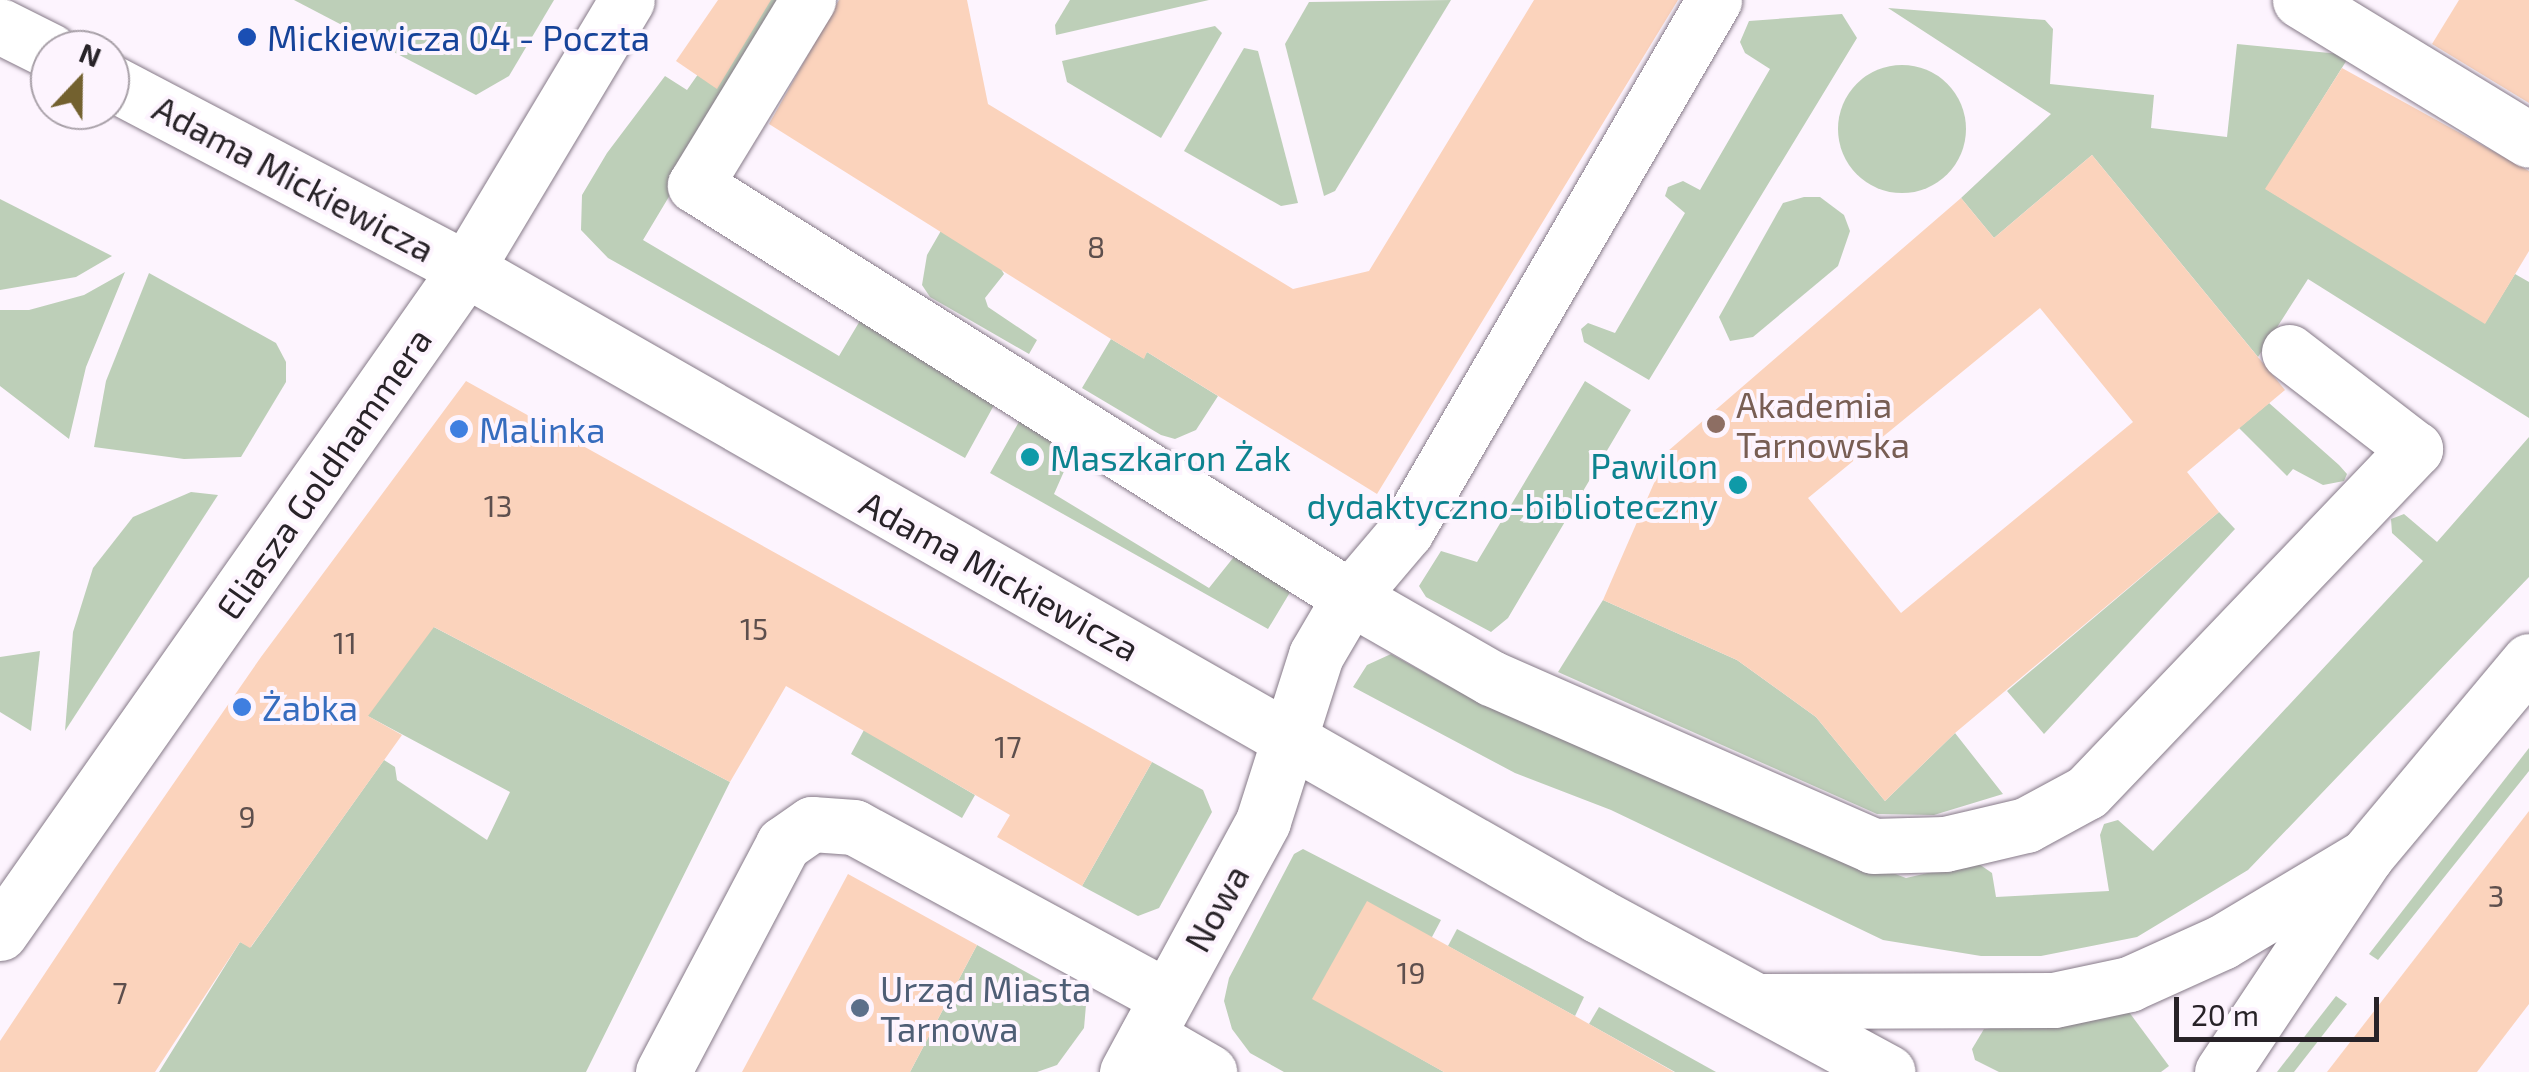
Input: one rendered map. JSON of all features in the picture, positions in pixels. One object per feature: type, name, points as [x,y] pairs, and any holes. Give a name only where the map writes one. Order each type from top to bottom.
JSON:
[{"type":"street","name":"Eliasza Goldhammera","points":[[0,933],[466,269],[628,0]]},
{"type":"street","points":[[808,0],[696,185],[1350,598],[1491,678],[1873,846],[1946,844],[2026,825],[2087,792],[2415,448],[2289,352]]},
{"type":"street","name":"Nowa","points":[[1147,1035],[1263,821],[1316,656],[1350,598],[1406,531],[1714,0]]},
{"type":"street","points":[[2300,0],[2529,140]]},
{"type":"street","points":[[0,26],[30,41]]},
{"type":"street","name":"Adama Mickiewicza","points":[[130,93],[466,269],[1752,1001],[1888,1072]]},
{"type":"street","points":[[2222,1072],[2366,856],[2529,661]]},
{"type":"street","points":[[663,1072],[782,844],[812,824],[854,827],[1147,1035],[1209,1072]]},
{"type":"street","points":[[1752,1001],[2054,1000],[2130,984],[2222,942],[2366,856]]},
{"type":"green space","points":[[294,0],[554,0],[509,76],[476,95]]},
{"type":"green space","points":[[750,0],[787,0],[643,240],[839,356],[861,319],[999,396],[965,458],[608,258],[581,230],[582,195],[607,153],[665,76],[687,90]]},
{"type":"green space","points":[[1070,0],[1209,0],[1056,35],[1055,25]]},
{"type":"green space","points":[[1451,0],[1335,191],[1324,196],[1285,44],[1309,2]]},
{"type":"green space","points":[[1888,8],[2045,20],[2053,29],[2050,84],[2154,95],[2151,128],[2227,137],[2237,44],[2350,55],[2266,189],[2485,323],[2515,274],[2529,282],[2529,418],[2308,279],[2258,357],[2092,155],[1994,238],[1961,198],[2051,114]]},
{"type":"green space","points":[[1842,14],[1857,38],[1649,380],[1584,342],[1581,329],[1588,323],[1615,333],[1685,213],[1665,196],[1668,187],[1683,181],[1700,190],[1770,69],[1745,53],[1740,42],[1749,21]]},
{"type":"green space","points":[[1215,26],[1222,33],[1161,138],[1067,82],[1062,61]]},
{"type":"green space","points":[[1244,48],[1258,51],[1298,203],[1281,206],[1184,151]]},
{"type":"green space","points":[[1902,65],[1927,70],[1947,84],[1961,104],[1966,129],[1961,154],[1947,174],[1927,188],[1902,193],[1877,188],[1857,174],[1843,154],[1838,129],[1843,104],[1857,84],[1877,70]]},
{"type":"green space","points":[[1820,197],[1844,215],[1850,231],[1838,266],[1753,337],[1730,341],[1719,317],[1783,203]]},
{"type":"green space","points":[[0,199],[112,256],[76,277],[0,290]]},
{"type":"green space","points":[[942,229],[998,264],[1004,274],[985,298],[988,307],[1037,340],[1029,354],[930,297],[922,285],[927,255]]},
{"type":"green space","points":[[125,272],[86,367],[69,439],[0,386],[0,310],[29,310],[84,295]]},
{"type":"green space","points":[[149,273],[276,343],[286,362],[286,382],[241,457],[184,459],[94,447],[106,381]]},
{"type":"green space","points":[[1111,339],[1143,358],[1147,352],[1218,396],[1196,430],[1175,439],[1161,435],[1082,388]]},
{"type":"green space","points":[[1585,381],[1631,410],[1508,618],[1491,632],[1426,597],[1419,586],[1441,551],[1477,562]]},
{"type":"green space","points":[[2269,403],[2339,465],[2347,474],[2344,481],[2323,485],[2293,469],[2287,476],[2239,428]]},
{"type":"green space","points":[[1024,413],[1073,451],[1054,494],[1209,588],[1237,553],[1292,589],[1268,629],[990,473]]},
{"type":"green space","points":[[2529,437],[2529,577],[2248,870],[2137,937],[2041,956],[1981,956],[1883,940],[1611,810],[1515,773],[1353,687],[1367,665],[1391,654],[1443,683],[1766,826],[1906,878],[1976,862],[1992,873],[1996,897],[2109,891],[2100,835],[2104,824],[2118,820],[2153,851],[2423,561],[2392,533],[2391,519],[2404,514],[2437,542]]},
{"type":"green space","points":[[191,492],[218,495],[65,731],[73,632],[93,568],[133,517]]},
{"type":"green space","points":[[2219,512],[2235,529],[2044,734],[2007,691]]},
{"type":"green space","points":[[1603,600],[1737,660],[1816,717],[1885,801],[1955,733],[2003,794],[1934,815],[1877,814],[1558,672]]},
{"type":"green space","points":[[430,625],[730,782],[586,1072],[159,1072],[240,942],[251,947],[384,760],[395,767],[397,780],[487,840],[510,792],[364,714]]},
{"type":"green space","points":[[40,651],[31,731],[0,712],[0,657]]},
{"type":"green space","points":[[864,730],[975,795],[962,818],[851,754]]},
{"type":"green space","points":[[2529,748],[2529,771],[2378,960],[2369,954]]},
{"type":"green space","points":[[1152,762],[1203,790],[1212,812],[1159,908],[1138,916],[1082,886]]},
{"type":"green space","points":[[1303,849],[1441,920],[1432,937],[1313,998],[1444,1072],[1284,1072],[1250,1053],[1232,1029],[1224,1001],[1229,978],[1294,854]]},
{"type":"green space","points":[[1457,929],[1584,997],[1575,1016],[1448,946]]},
{"type":"green space","points":[[977,945],[1086,1005],[1084,1028],[1057,1065],[1037,1072],[910,1072]]},
{"type":"green space","points":[[2336,996],[2347,1004],[2294,1072],[2277,1072]]},
{"type":"green space","points":[[1599,1007],[1716,1072],[1675,1072],[1589,1024]]},
{"type":"green space","points":[[2126,1008],[2169,1066],[2161,1072],[1999,1072],[1975,1060],[1972,1049],[1984,1029]]},
{"type":"building","points":[[718,0],[771,0],[717,89],[676,61]]},
{"type":"building","points":[[839,0],[967,0],[988,104],[1293,289],[1369,271],[1534,0],[1678,0],[1377,494],[1147,352],[1144,359],[1111,339],[769,124]]},
{"type":"building","points":[[2459,0],[2529,0],[2529,103],[2432,44]]},
{"type":"building","points":[[2342,68],[2529,171],[2529,251],[2485,324],[2265,189]]},
{"type":"building","name":"Pawilon dydaktyczno-biblioteczny","points":[[2092,155],[2285,390],[2187,472],[2219,512],[1955,733],[1885,801],[1816,717],[1737,660],[1603,600],[1668,451],[1961,198],[1994,238]],"holes":[[[2040,308],[2133,422],[1901,613],[1808,498]]]},
{"type":"building","points":[[466,381],[1152,762],[1082,886],[997,837],[1010,815],[786,686],[730,782],[434,627],[368,716],[402,735],[250,948],[240,942],[155,1072],[0,1072],[0,1041],[115,868],[261,657]]},
{"type":"building","points":[[2529,811],[2529,1004],[2477,1072],[2327,1072]]},
{"type":"building","name":"Urząd Miasta Tarnowa","points":[[848,874],[977,945],[910,1072],[742,1072]]},
{"type":"building","points":[[1367,901],[1674,1072],[1444,1072],[1312,999]]},
{"type":"place","name":"Mickiewicza 04 - Poczta","points":[[247,37]]},
{"type":"place","name":"Akademia Tarnowska","points":[[1716,424]]},
{"type":"place","name":"Malinka","points":[[459,429]]},
{"type":"place","name":"Maszkaron Żak","points":[[1030,457]]},
{"type":"place","name":"Pawilon dydaktyczno-biblioteczny","points":[[1738,485]]},
{"type":"place","name":"Żabka","points":[[242,707]]},
{"type":"place","name":"Urząd Miasta Tarnowa","points":[[860,1008]]}]
